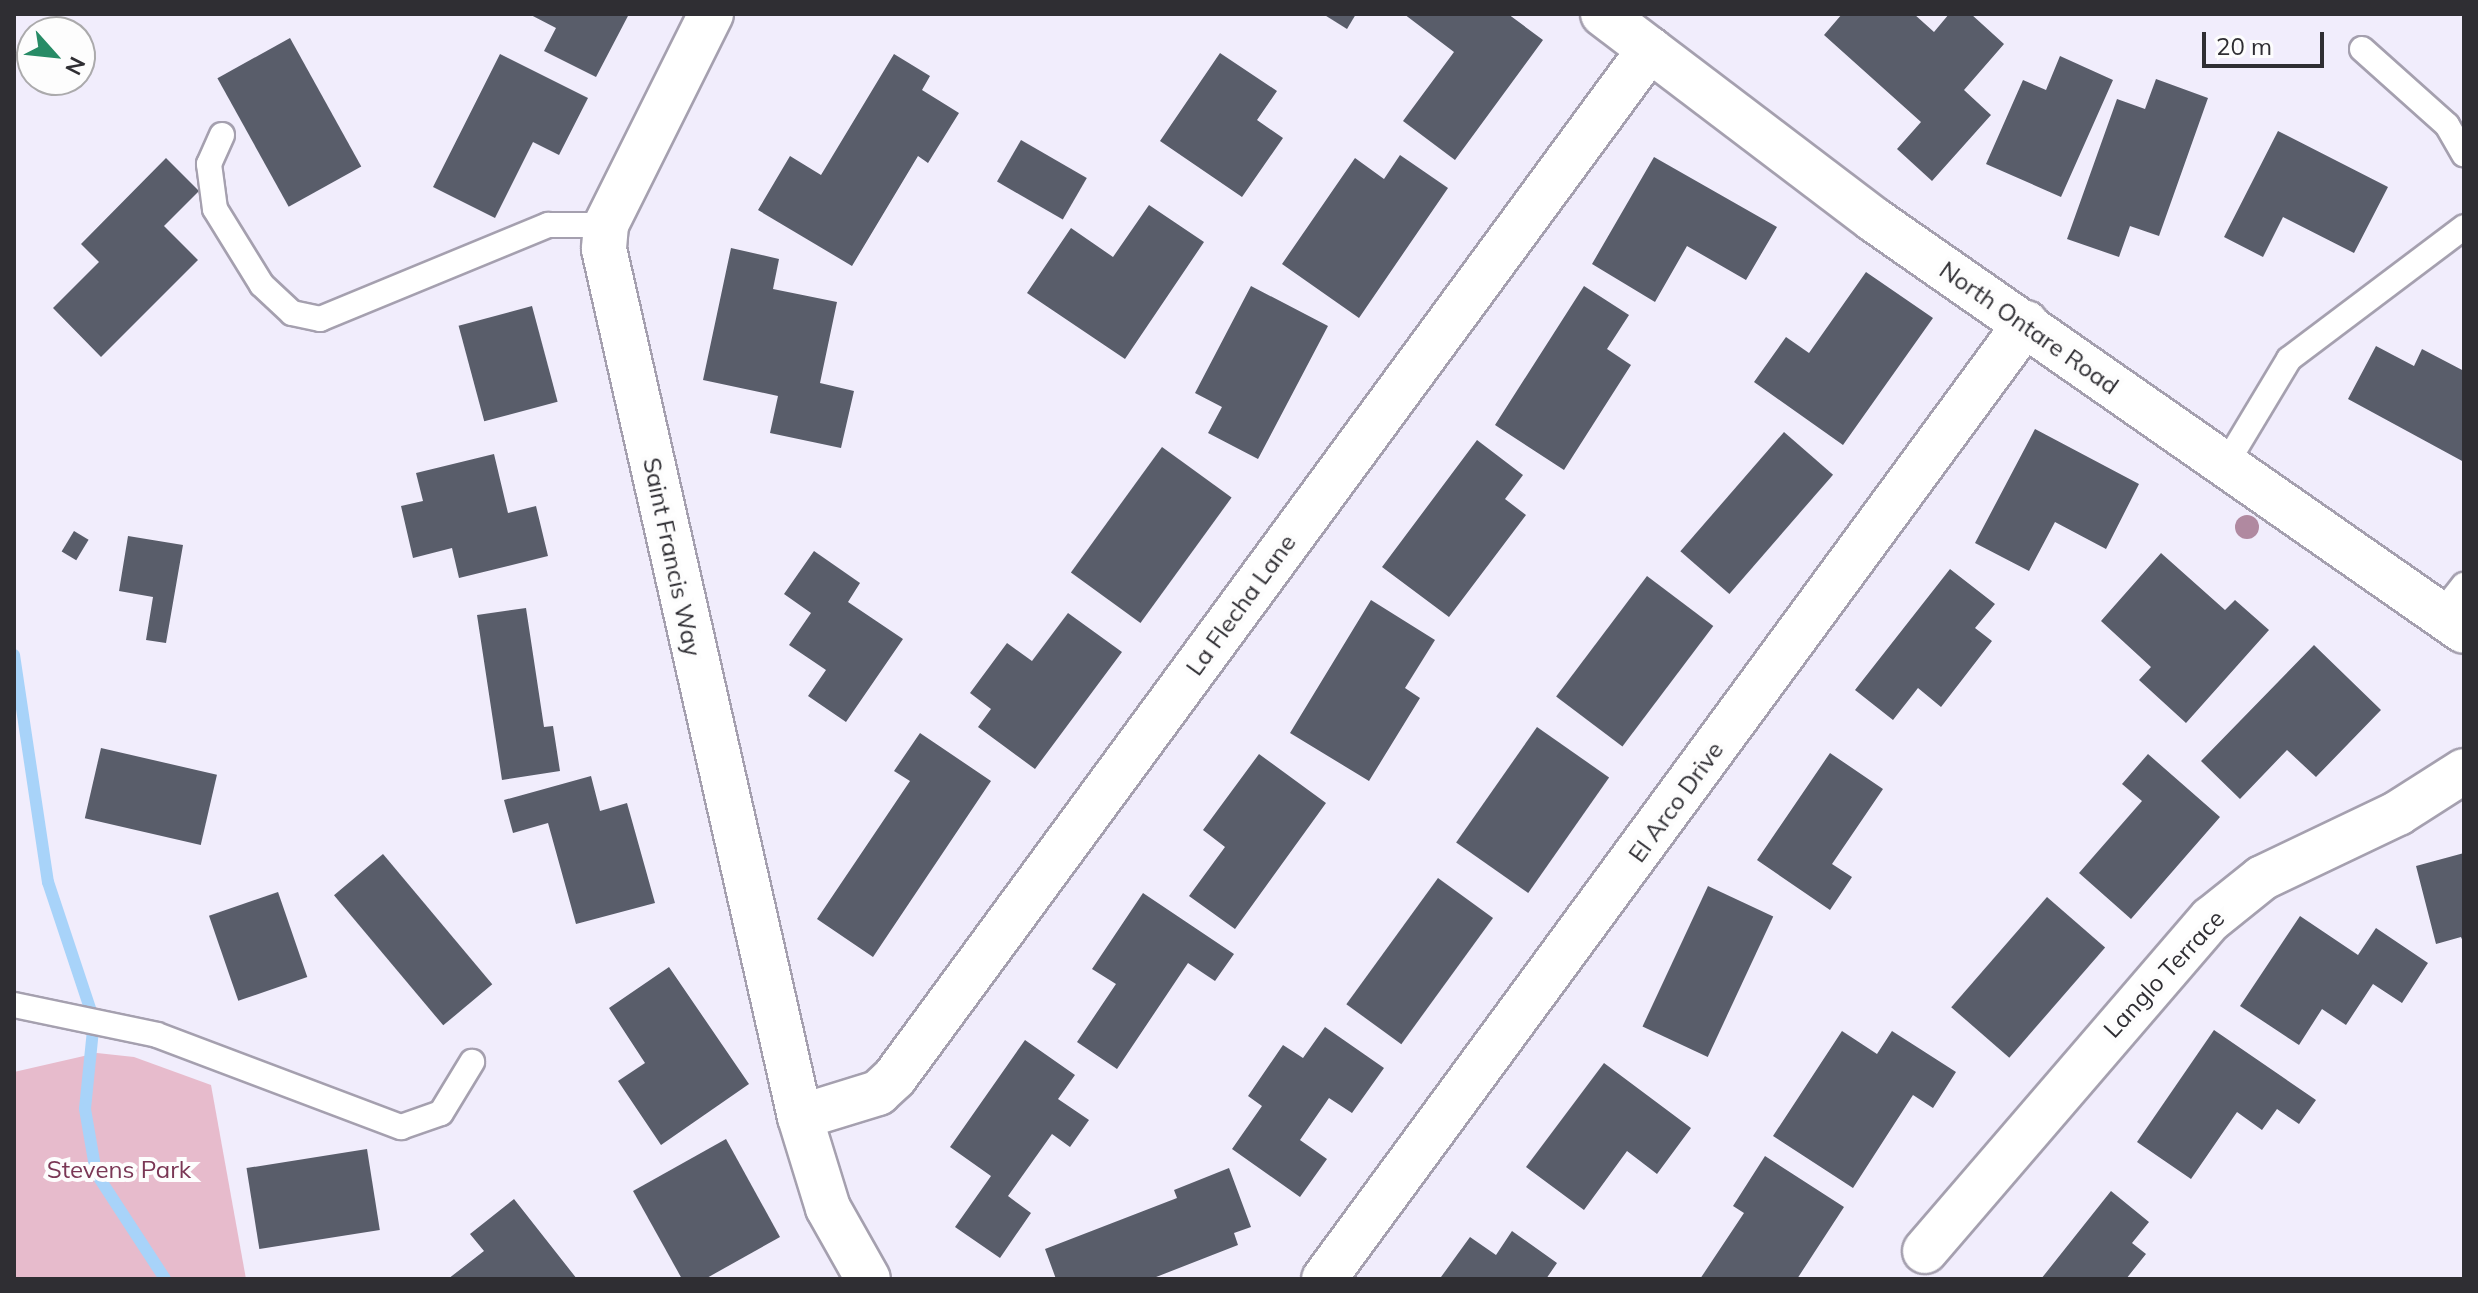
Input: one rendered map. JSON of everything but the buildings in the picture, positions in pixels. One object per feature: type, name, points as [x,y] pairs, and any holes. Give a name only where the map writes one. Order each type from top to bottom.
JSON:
[{"type":"street","points":[[606,225],[711,14]]},
{"type":"street","name":"North Ontare Road","points":[[1603,14],[1873,219],[2026,323],[2223,469],[2456,610]]},
{"type":"street","name":"La Flecha Lane","points":[[800,1117],[878,1093],[895,1077],[1650,49]]},
{"type":"street","name":"Saint Francis Way","points":[[606,225],[611,280],[800,1117]]},
{"type":"street","name":"El Arco Drive","points":[[1324,1279],[2026,323]]},
{"type":"street","name":"Langlo Terrace","points":[[1925,1251],[2211,919],[2262,878],[2398,813],[2464,771]]},
{"type":"street","points":[[800,1117],[828,1208],[868,1279]]},
{"type":"lane","points":[[2362,49],[2447,125],[2464,154]]},
{"type":"lane","points":[[222,135],[209,164],[215,209],[262,285],[292,313],[320,319],[548,225],[606,225]]},
{"type":"lane","points":[[2223,469],[2289,359],[2464,227]]},
{"type":"lane","points":[[14,1005],[70,1013],[112,1024],[401,1127],[441,1113],[472,1062]]},
{"type":"green space","name":"Stevens Park","points":[[97,1053],[134,1057],[211,1085],[246,1279],[14,1279],[14,1072]]},
{"type":"waterway","points":[[14,655],[48,882],[94,1020],[85,1109],[96,1173],[165,1279]]}]
